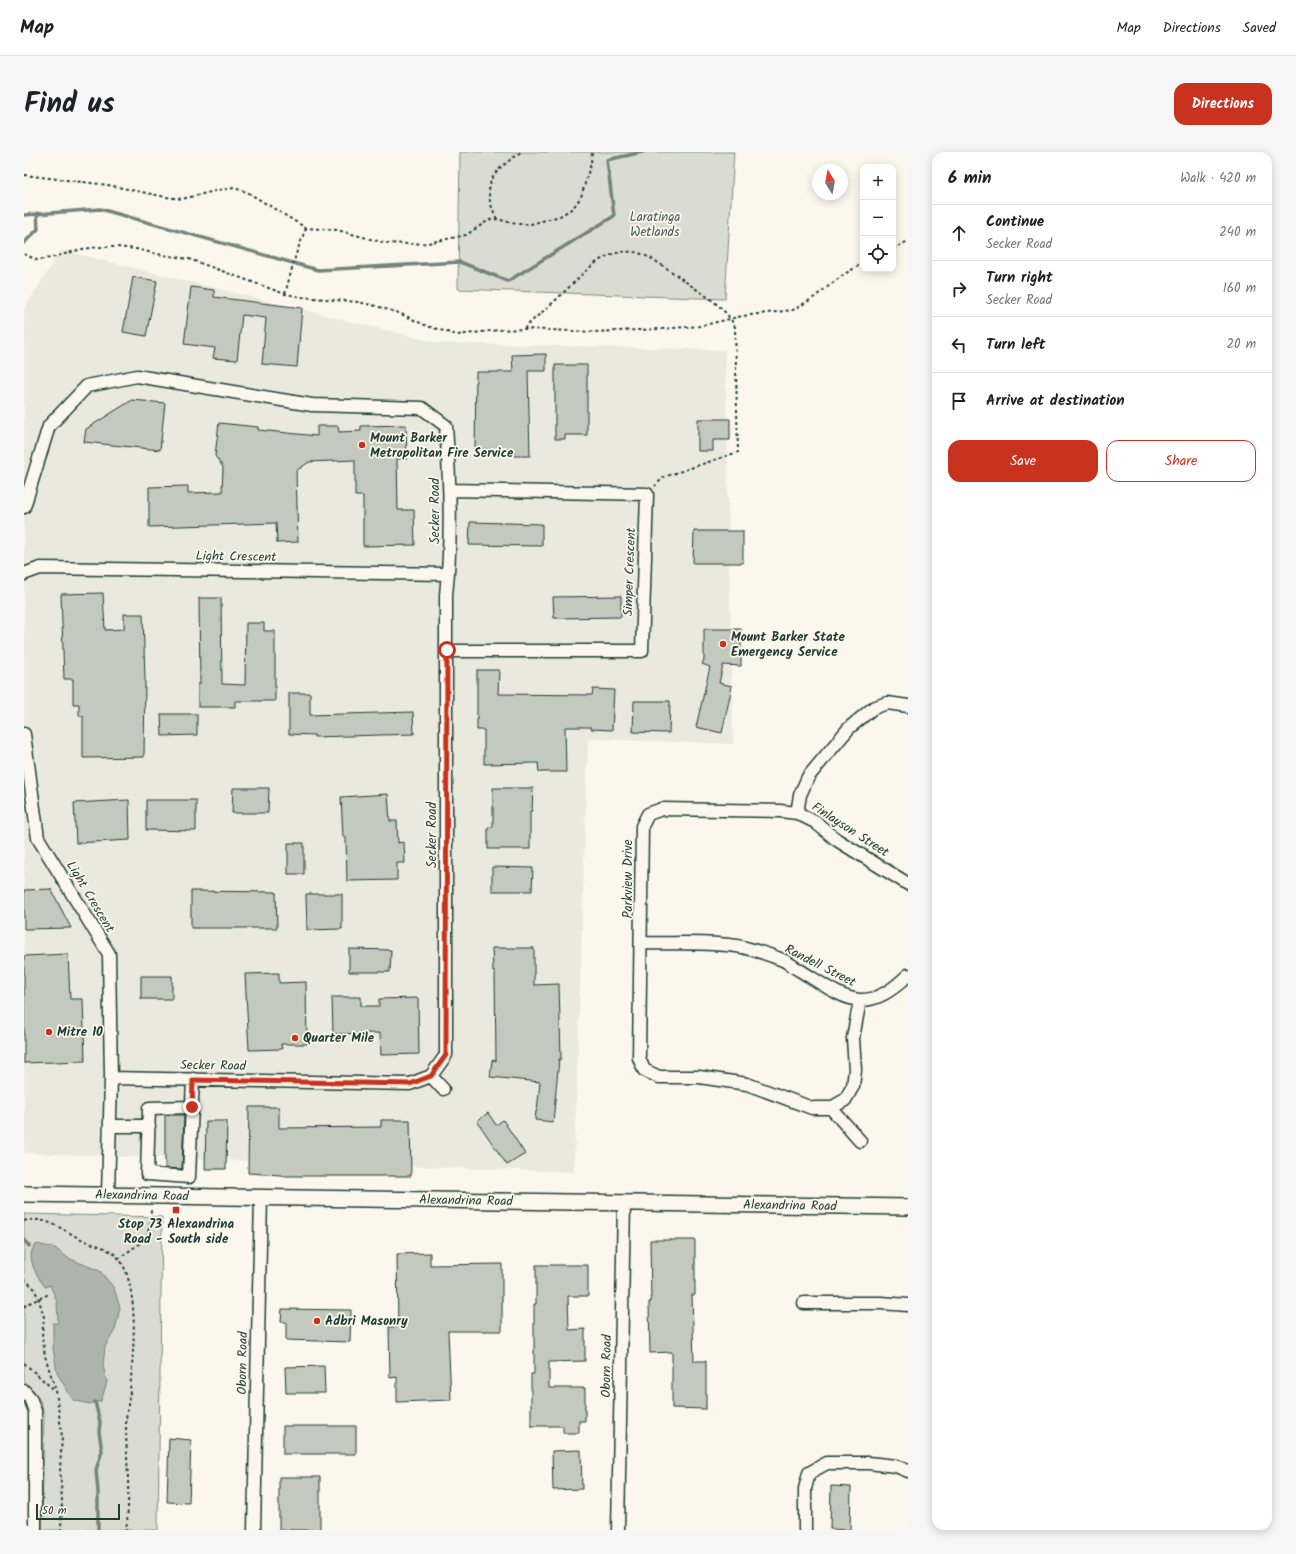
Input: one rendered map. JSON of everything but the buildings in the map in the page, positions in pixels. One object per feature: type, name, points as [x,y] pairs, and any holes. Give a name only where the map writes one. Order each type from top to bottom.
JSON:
[{"type":"main road","name":"Alexandrina Road","points":[[24,1194],[908,1208]]},
{"type":"street","name":"Secker Road","points":[[24,507],[49,426],[87,386],[138,376],[312,405],[422,408],[446,426],[450,490],[446,595],[446,1055],[431,1076],[410,1084],[111,1078]]},
{"type":"street","points":[[450,490],[647,494]]},
{"type":"street","name":"Simper Crescent","points":[[447,650],[642,651],[647,494]]},
{"type":"street","name":"Light Crescent","points":[[24,574],[40,568],[448,574]]},
{"type":"street","points":[[797,813],[800,795],[808,777],[849,728],[873,708],[887,703],[908,706]]},
{"type":"street","name":"Light Crescent","points":[[24,734],[38,838],[109,954],[111,1078]]},
{"type":"street","name":"Parkview Drive","points":[[797,813],[780,811],[662,809],[648,814],[642,826],[639,1058],[644,1070],[659,1077],[699,1078],[747,1084],[812,1108],[831,1108]]},
{"type":"street","name":"Finlayson Street","points":[[797,813],[815,822],[837,840],[908,884]]},
{"type":"street","name":"Randell Street","points":[[641,943],[703,944],[742,947],[783,960],[834,991],[848,998],[860,1000],[877,998],[894,988],[908,974]]},
{"type":"street","points":[[860,1000],[853,1038],[855,1070],[853,1086],[845,1100],[831,1108],[860,1141]]},
{"type":"street","points":[[431,1076],[443,1088]]},
{"type":"street","points":[[108,1195],[111,1078]]},
{"type":"street","points":[[192,1107],[149,1108],[147,1174],[189,1177],[192,1107],[193,1080]]},
{"type":"street","points":[[110,1126],[149,1126]]},
{"type":"street","name":"Oborn Road","points":[[254,1530],[261,1197]]},
{"type":"street","name":"Oborn Road","points":[[618,1530],[624,1203]]},
{"type":"street","points":[[804,1303],[880,1303],[908,1305]]},
{"type":"street","points":[[24,1391],[30,1398],[35,1412],[29,1484],[35,1530]]},
{"type":"street","points":[[805,1530],[806,1489],[809,1472],[827,1462],[868,1463],[896,1466],[908,1471]]},
{"type":"path","points":[[497,219],[492,209],[490,184],[495,172],[521,152]]},
{"type":"path","points":[[24,175],[108,184],[166,197],[182,199],[234,188],[247,192],[306,228],[337,230],[385,244],[410,244],[428,243],[466,235],[489,220],[497,219],[516,224],[531,224],[560,216],[573,208],[581,197],[587,179],[592,152]]},
{"type":"path","points":[[285,294],[296,254],[306,228]]},
{"type":"path","points":[[896,247],[908,241]]},
{"type":"path","points":[[24,254],[37,260],[52,258],[82,249],[99,247],[136,249],[189,259],[285,294],[302,298],[358,302],[376,306],[399,313],[427,326],[457,335],[499,330],[524,329],[596,332],[660,329],[700,326],[731,318],[793,310],[812,299],[860,265]]},
{"type":"path","points":[[524,329],[594,264],[610,256],[634,252],[646,256],[688,283],[724,310],[731,318],[735,327],[738,452],[664,477],[647,494]]},
{"type":"path","points":[[118,1259],[147,1236],[151,1224],[151,1196]]},
{"type":"path","points":[[24,1221],[31,1219],[52,1223],[80,1239],[112,1251],[124,1266],[131,1294],[134,1321],[130,1390],[126,1423],[129,1513],[126,1530]]},
{"type":"path","points":[[24,1279],[34,1288],[44,1317],[42,1336],[45,1356],[56,1391],[62,1437],[60,1468],[62,1500],[61,1530]]},
{"type":"path","points":[[24,1307],[27,1304],[39,1300],[49,1294]]},
{"type":"path","points":[[24,1363],[56,1391]]},
{"type":"shaded area","points":[[61,250],[438,343],[725,350],[733,744],[588,739],[574,1172],[24,1153],[24,309]]},
{"type":"shaded area","points":[[37,1244],[55,1248],[68,1258],[100,1271],[114,1288],[120,1308],[115,1330],[105,1347],[103,1365],[107,1382],[101,1401],[89,1404],[73,1400],[57,1373],[53,1348],[53,1323],[58,1323],[57,1302],[50,1285],[45,1287],[32,1264],[31,1253]]},
{"type":"green space","name":"Laratinga Wetlands","points":[[460,152],[734,152],[725,299],[458,289]]},
{"type":"green space","points":[[24,1214],[162,1217],[158,1530],[42,1530],[44,1417],[38,1396],[24,1381]]},
{"type":"waterway","points":[[24,215],[100,209],[318,270],[460,262],[508,281],[614,216],[607,160],[643,152]]},
{"type":"waterway","points":[[24,243],[38,229],[37,213]]},
{"type":"waterway","points":[[24,1240],[29,1246]]},
{"type":"waterway","points":[[95,1402],[100,1422],[99,1432],[102,1451],[96,1470],[98,1492],[98,1530]]},
{"type":"place","name":"Mount Barker Metropolitan Fire Service","points":[[362,445]]},
{"type":"place","name":"Mount Barker State Emergency Service","points":[[723,644]]},
{"type":"place","name":"Mitre 10","points":[[49,1032]]},
{"type":"place","name":"Quarter Mile","points":[[295,1038]]},
{"type":"place","name":"Stop 73 Alexandrina Road - South side","points":[[176,1210]]},
{"type":"place","name":"Adbri Masonry","points":[[317,1321]]},
{"type":"route","points":[[192,1107],[193,1080],[410,1084],[431,1076],[446,1055],[447,650]]}]
